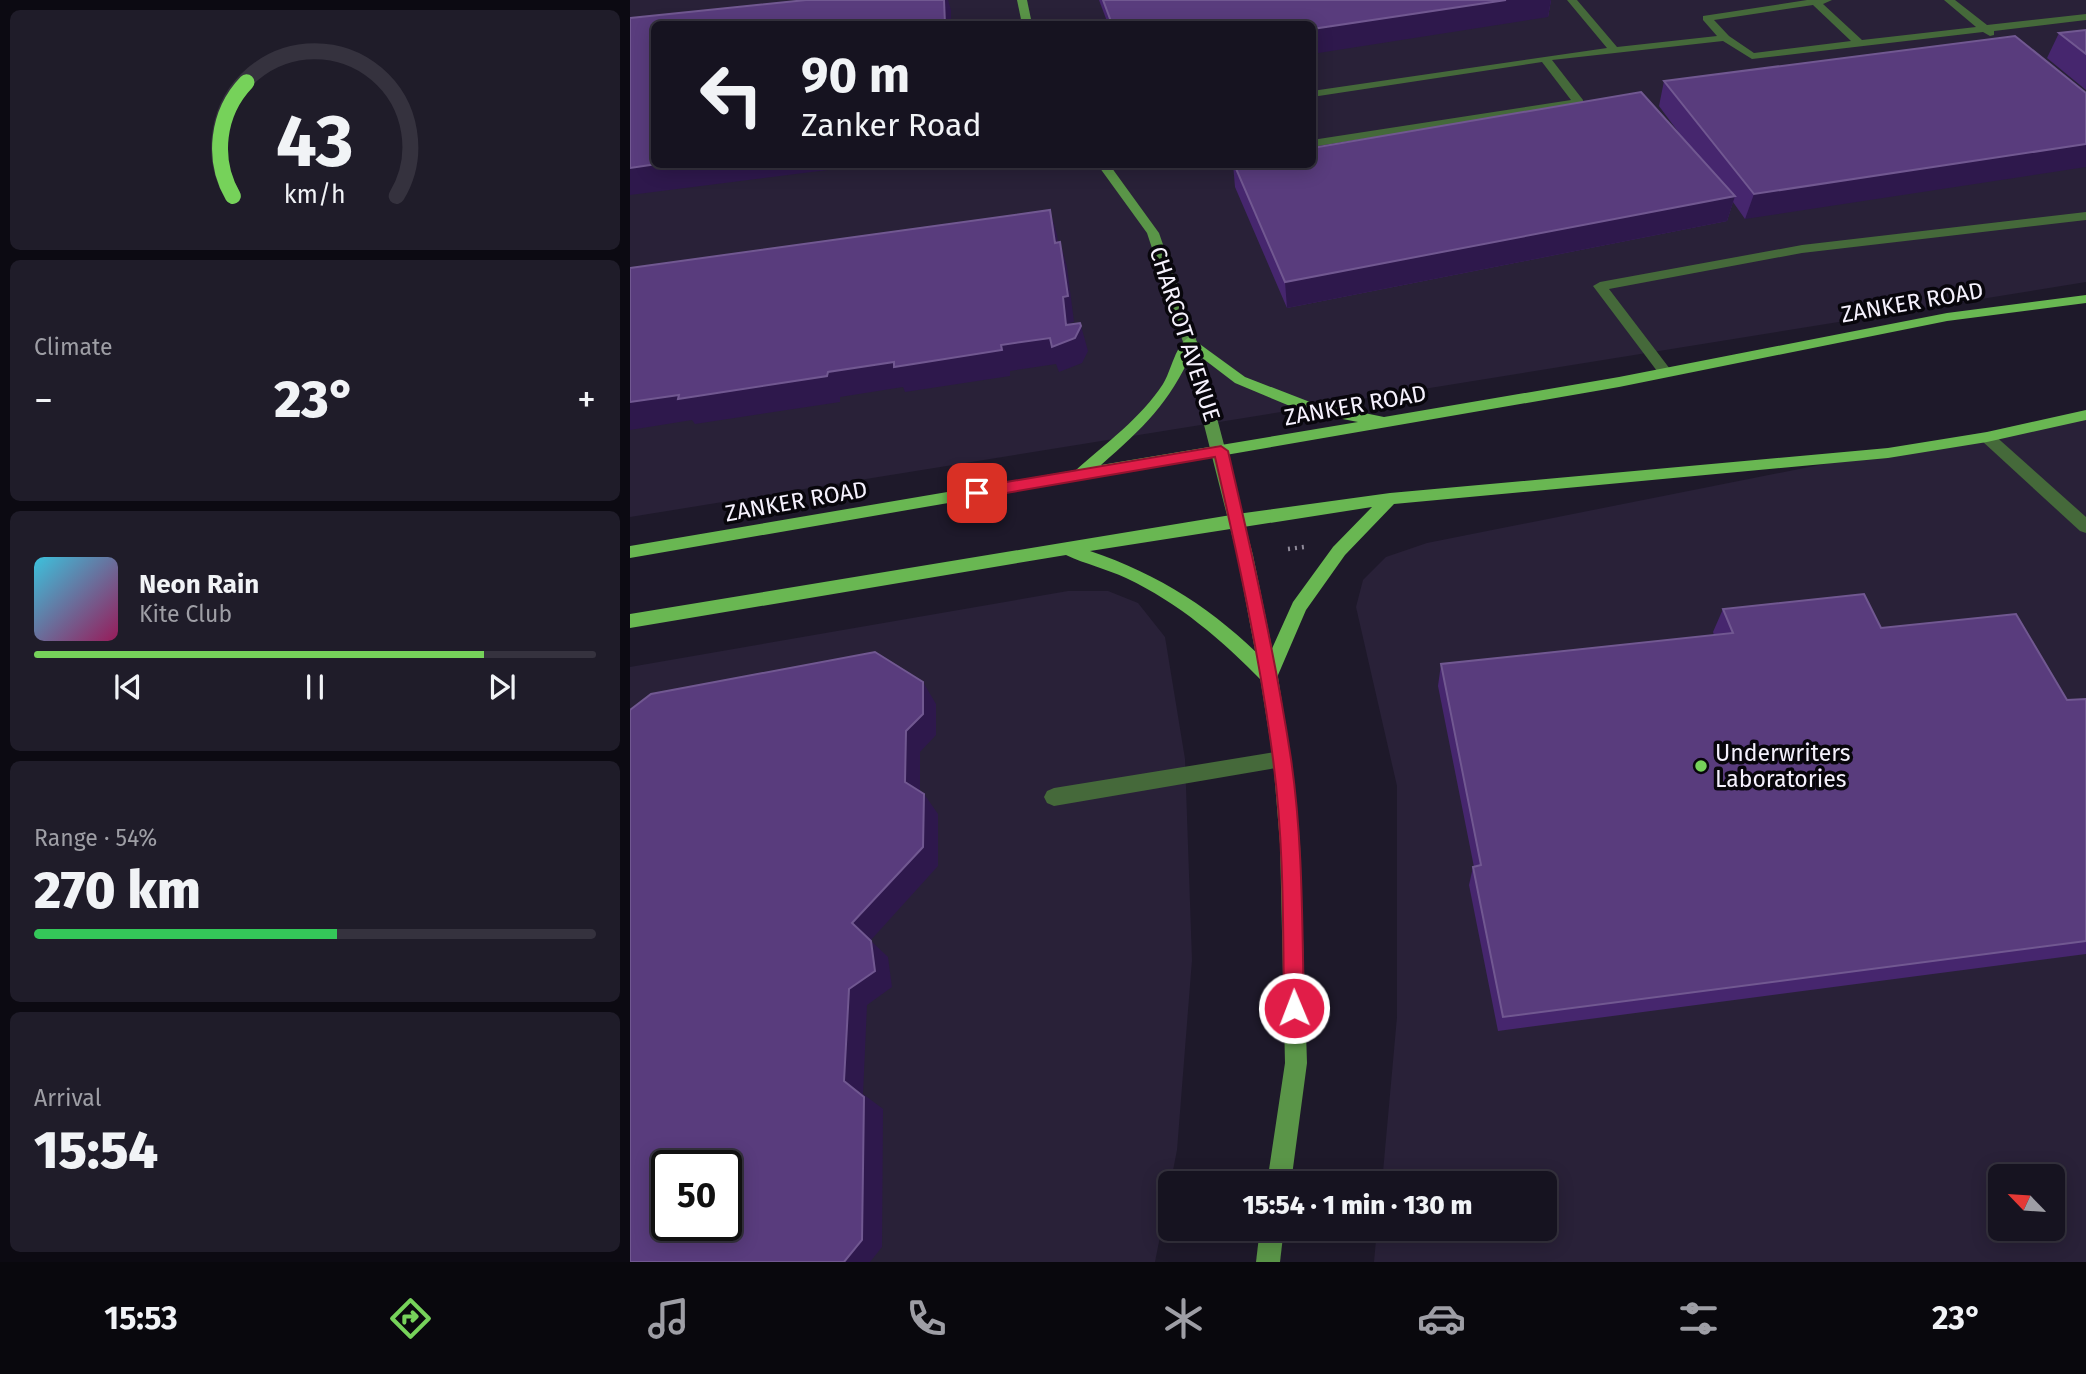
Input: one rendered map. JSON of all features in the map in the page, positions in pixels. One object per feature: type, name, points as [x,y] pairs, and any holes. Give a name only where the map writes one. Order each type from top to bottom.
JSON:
[{"type":"main road","points":[[1022,0],[1026,21]]},
{"type":"main road","name":"CHARCOT AVENUE","points":[[1106,168],[1153,233],[1191,342],[1221,451],[1269,677],[1282,759],[1290,844],[1296,1063],[1281,1171]]},
{"type":"main road","name":"ZANKER ROAD","points":[[630,552],[1391,422],[1947,317],[2086,299]]},
{"type":"main road","points":[[1080,475],[1138,424],[1169,386],[1191,342],[1240,380],[1307,407],[1391,422]]},
{"type":"main road","points":[[630,621],[1237,520],[1390,499],[1888,453],[1987,437],[2086,415]]},
{"type":"main road","points":[[1067,549],[1113,563],[1156,582],[1196,607],[1232,637],[1269,677],[1299,607],[1339,551],[1390,499]]},
{"type":"main road","points":[[1268,1262],[1270,1241]]},
{"type":"lane","points":[[1572,0],[1614,50]]},
{"type":"lane","points":[[1949,0],[2004,45]]},
{"type":"lane","points":[[1860,44],[1821,1],[1707,18],[1725,37],[1752,56],[1860,44],[2086,17]]},
{"type":"lane","points":[[1316,93],[1545,58],[1725,37]]},
{"type":"lane","points":[[1316,143],[1579,102],[1545,58]]},
{"type":"lane","points":[[1665,372],[1600,286],[1802,249],[2086,216]]},
{"type":"lane","points":[[1987,437],[2086,527]]},
{"type":"lane","points":[[1054,797],[1282,759]]},
{"type":"shaded area","points":[[630,0],[2086,0],[2086,282],[630,517]]},
{"type":"shaded area","points":[[2086,412],[2086,1262],[1374,1262],[1376,1241],[1557,1241],[1557,1171],[1383,1171],[1397,1017],[1397,786],[1356,607],[1363,580],[1386,557],[1427,543]]},
{"type":"shaded area","points":[[1068,591],[1108,591],[1138,603],[1165,637],[1185,759],[1192,960],[1177,1150],[1173,1171],[1158,1171],[1159,1241],[1155,1262],[630,1262],[630,667]]},
{"type":"building","points":[[806,0],[944,0],[945,21],[651,21],[651,165],[630,168],[630,18]]},
{"type":"building","points":[[1103,0],[1506,0],[1316,28],[1316,21],[1111,21]]},
{"type":"building","points":[[2086,30],[2086,54],[2059,33]]},
{"type":"building","points":[[2015,36],[2086,93],[2086,144],[1754,194],[1664,81]]},
{"type":"building","points":[[1641,92],[1735,196],[1285,282],[1236,168],[1316,168],[1316,147]]},
{"type":"building","points":[[1050,210],[1055,243],[1060,242],[1068,296],[1063,297],[1066,325],[1080,323],[1081,326],[1075,338],[1052,347],[1050,338],[1001,345],[1002,350],[894,367],[894,362],[828,372],[827,376],[678,399],[679,395],[630,402],[630,268]]},
{"type":"building","points":[[1864,594],[1881,628],[2016,614],[2067,700],[2086,699],[2086,941],[1503,1017],[1473,867],[1481,865],[1441,664],[1733,633],[1723,609]]},
{"type":"building","points":[[875,652],[923,682],[923,714],[906,731],[905,782],[924,794],[923,847],[852,923],[871,941],[875,971],[849,989],[844,1081],[864,1097],[862,1240],[844,1262],[630,1262],[630,710],[651,694]]},
{"type":"place","name":"Underwriters Laboratories","points":[[1701,766]]},
{"type":"route","points":[[977,493],[1221,451],[1245,555],[1282,759],[1290,844],[1294,1008]]}]
